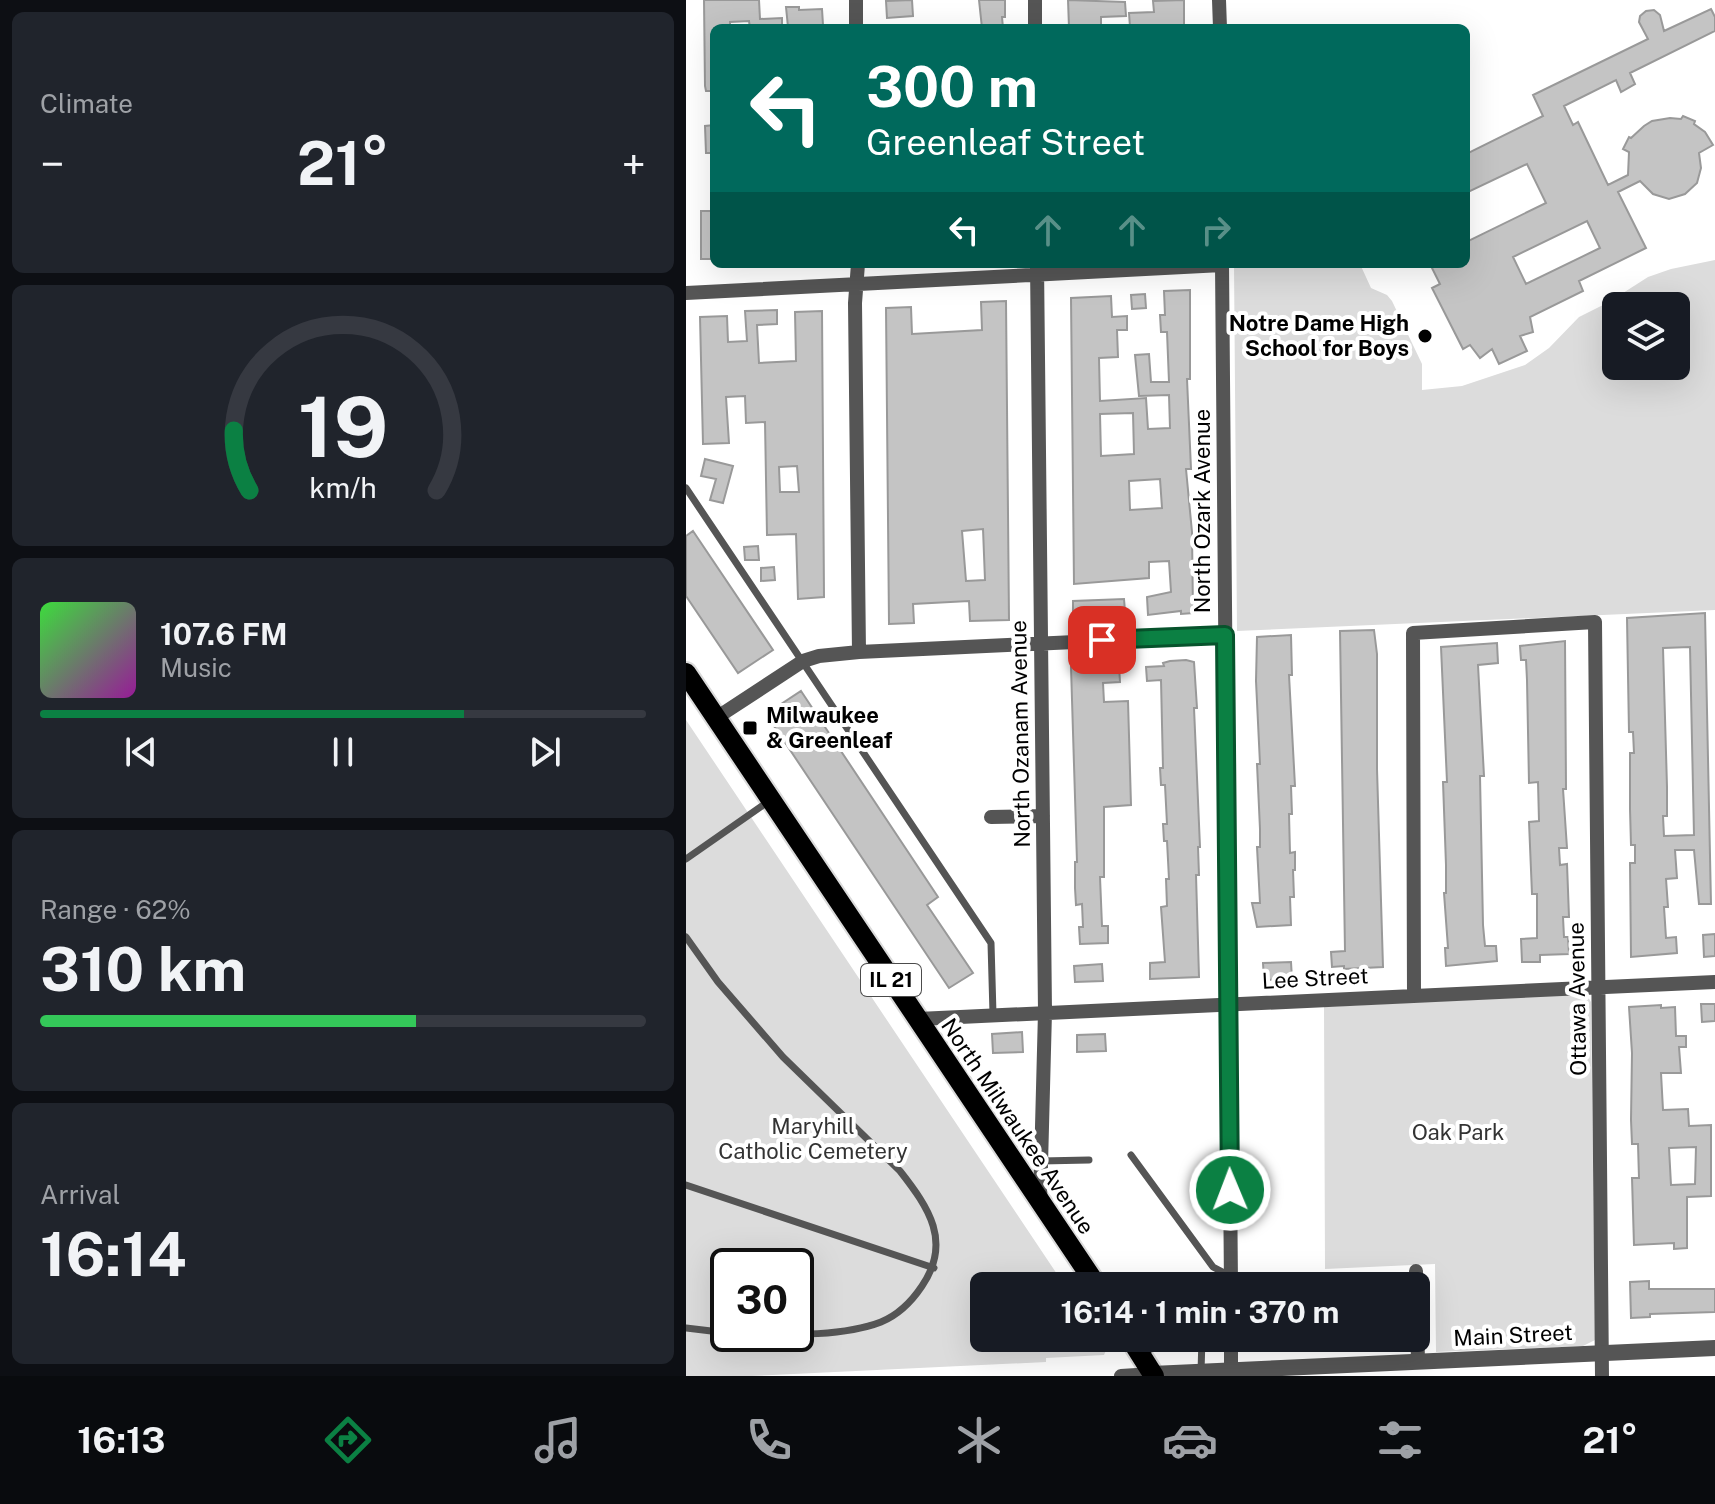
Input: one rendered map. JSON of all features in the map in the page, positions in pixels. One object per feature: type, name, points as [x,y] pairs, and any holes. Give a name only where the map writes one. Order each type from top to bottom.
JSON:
[{"type":"main road","name":"North Milwaukee Avenue","points":[[686,673],[1087,1272]]},
{"type":"main road","points":[[1138,1352],[1153,1375]]},
{"type":"street","points":[[856,0],[856,24]]},
{"type":"street","points":[[1035,0],[1035,24]]},
{"type":"street","points":[[1219,0],[1220,24]]},
{"type":"street","points":[[858,268],[859,652]]},
{"type":"street","points":[[686,293],[1111,268]]},
{"type":"street","name":"North Ozark Avenue","points":[[1222,268],[1230,1272]]},
{"type":"street","name":"North Ozanam Avenue","points":[[1037,270],[1045,1012],[1040,1203]]},
{"type":"street","name":"Ottawa Avenue","points":[[1414,996],[1413,633],[1595,622],[1602,1376]]},
{"type":"street","points":[[716,718],[803,661],[819,656],[1225,635]]},
{"type":"street","points":[[991,817],[1043,816]]},
{"type":"street","name":"Lee Street","points":[[918,1019],[1715,982]]},
{"type":"street","points":[[1416,1271],[1418,1362]]},
{"type":"street","name":"Main Street","points":[[1121,1376],[1715,1348]]},
{"type":"street","points":[[1231,1352],[1231,1370]]},
{"type":"lane","points":[[686,488],[991,943],[993,1014]]},
{"type":"lane","points":[[686,859],[771,800]]},
{"type":"lane","points":[[686,937],[718,982],[783,1057],[871,1142],[916,1191],[936,1234],[934,1268],[913,1300],[881,1322],[814,1332]]},
{"type":"lane","points":[[1131,1155],[1219,1272]]},
{"type":"lane","points":[[1041,1161],[1089,1160]]},
{"type":"lane","points":[[686,1185],[934,1268]]},
{"type":"lane","points":[[686,1328],[710,1331]]},
{"type":"lane","points":[[1201,1372],[1202,1352]]},
{"type":"green space","points":[[1715,260],[1715,610],[1237,631],[1234,268],[1362,268],[1371,288],[1387,295],[1392,301],[1422,364],[1422,390],[1462,386],[1525,365],[1549,348],[1579,317],[1602,306],[1602,380],[1690,380],[1690,292],[1625,292],[1648,277]]},
{"type":"green space","name":"Maryhill Catholic Cemetery","points":[[686,720],[1056,1272],[970,1272],[970,1352],[1105,1352],[1104,1355],[1046,1358],[1046,1362],[752,1376],[686,1376]]},
{"type":"green space","name":"Oak Park","points":[[1578,994],[1588,997],[1591,1002],[1595,1340],[1583,1346],[1436,1352],[1435,1264],[1325,1269],[1324,1007]]},
{"type":"building","points":[[704,0],[759,0],[760,19],[782,18],[782,24],[749,24],[749,21],[710,24],[710,91],[706,91]]},
{"type":"building","points":[[912,0],[913,16],[887,18],[886,1]]},
{"type":"building","points":[[979,0],[1005,0],[1003,24],[982,24]]},
{"type":"building","points":[[1068,0],[1125,2],[1126,16],[1101,17],[1101,24],[1069,24]]},
{"type":"building","points":[[1184,0],[1184,24],[1130,24],[1129,13],[1154,12],[1153,1]]},
{"type":"building","points":[[786,7],[822,9],[823,24],[788,24]]},
{"type":"building","points":[[1711,9],[1715,17],[1715,31],[1630,73],[1635,84],[1621,92],[1616,80],[1564,106],[1573,125],[1578,122],[1608,185],[1628,175],[1629,152],[1623,149],[1629,137],[1652,121],[1681,119],[1683,116],[1695,121],[1694,124],[1705,132],[1713,145],[1699,153],[1701,168],[1697,183],[1685,194],[1669,199],[1653,194],[1640,181],[1618,192],[1646,248],[1579,281],[1583,291],[1530,317],[1533,332],[1520,336],[1527,351],[1499,364],[1492,349],[1480,358],[1470,345],[1463,349],[1432,288],[1440,284],[1432,268],[1470,268],[1470,240],[1546,203],[1527,164],[1470,191],[1470,152],[1543,116],[1533,95],[1648,39],[1639,22],[1640,16],[1654,10],[1660,15],[1664,31]],"holes":[[[1587,221],[1600,248],[1526,284],[1513,257]]]},
{"type":"building","points":[[710,125],[710,153],[706,153],[705,126]]},
{"type":"building","points":[[701,211],[710,211],[710,259],[701,259]]},
{"type":"building","points":[[1190,290],[1190,379],[1187,379],[1191,469],[1186,469],[1192,532],[1193,613],[1181,614],[1181,611],[1148,615],[1147,597],[1171,592],[1169,561],[1149,562],[1149,578],[1074,584],[1071,298],[1111,296],[1112,317],[1127,316],[1127,330],[1117,330],[1118,357],[1099,358],[1100,401],[1146,398],[1148,429],[1170,428],[1169,395],[1139,396],[1135,355],[1149,354],[1151,382],[1169,382],[1167,332],[1161,332],[1160,315],[1165,315],[1164,291]],"holes":[[[1133,413],[1134,454],[1101,456],[1100,414]],[[1160,479],[1162,508],[1130,510],[1129,481]]]},
{"type":"building","points":[[1145,294],[1146,308],[1132,309],[1131,295]]},
{"type":"building","points":[[1006,301],[1009,620],[970,621],[969,601],[913,604],[914,623],[889,624],[886,308],[911,307],[912,334],[982,330],[981,302]],"holes":[[[983,529],[985,580],[966,581],[962,531]]]},
{"type":"building","points":[[777,310],[777,324],[757,325],[759,363],[796,361],[795,312],[822,311],[824,597],[798,599],[796,534],[767,535],[765,422],[746,423],[745,396],[726,397],[729,443],[703,444],[700,317],[727,316],[728,342],[747,341],[745,311]],"holes":[[[797,466],[799,492],[780,492],[779,467]]]},
{"type":"building","points":[[705,459],[733,466],[723,503],[710,500],[716,479],[701,476]]},
{"type":"building","points":[[693,531],[773,650],[738,673],[686,596],[686,536]]},
{"type":"building","points":[[758,546],[759,560],[745,560],[744,547]]},
{"type":"building","points":[[774,567],[775,580],[761,581],[761,568]]},
{"type":"building","points":[[1124,599],[1125,611],[1106,612],[1106,617],[1073,619],[1073,601]]},
{"type":"building","points":[[1705,613],[1711,904],[1699,904],[1694,850],[1675,850],[1677,878],[1666,879],[1668,907],[1664,907],[1666,938],[1676,937],[1677,953],[1631,957],[1630,863],[1635,863],[1635,845],[1631,845],[1630,753],[1634,753],[1633,732],[1629,732],[1627,618]],"holes":[[[1690,647],[1694,835],[1664,836],[1667,787],[1663,648]]]},
{"type":"building","points":[[1374,630],[1383,967],[1344,969],[1344,966],[1332,967],[1331,952],[1345,951],[1340,631]]},
{"type":"building","points":[[1291,635],[1292,675],[1289,675],[1295,786],[1291,786],[1292,814],[1289,814],[1290,853],[1295,852],[1295,870],[1294,897],[1290,897],[1291,925],[1257,927],[1252,903],[1260,903],[1257,637]]},
{"type":"building","points":[[1565,641],[1566,789],[1563,789],[1567,848],[1559,848],[1560,865],[1567,864],[1569,917],[1563,917],[1569,954],[1540,955],[1540,962],[1522,962],[1521,939],[1537,938],[1537,894],[1532,894],[1529,822],[1539,821],[1538,782],[1529,783],[1526,660],[1521,660],[1520,646]]},
{"type":"building","points":[[1497,643],[1498,663],[1478,665],[1484,776],[1480,776],[1483,925],[1485,946],[1496,946],[1497,961],[1446,966],[1443,782],[1447,782],[1441,647]]},
{"type":"building","points":[[1186,660],[1194,662],[1197,708],[1194,708],[1200,847],[1199,875],[1196,875],[1199,977],[1150,979],[1150,963],[1165,962],[1161,907],[1167,906],[1166,879],[1169,879],[1163,824],[1167,824],[1165,785],[1161,785],[1160,768],[1163,768],[1161,680],[1147,681],[1146,667]]},
{"type":"building","points":[[1119,666],[1120,682],[1103,683],[1104,702],[1128,701],[1131,805],[1104,807],[1104,877],[1100,877],[1102,926],[1108,926],[1108,943],[1080,944],[1079,927],[1083,927],[1082,904],[1076,905],[1075,888],[1077,862],[1071,667]]},
{"type":"building","points":[[801,691],[938,897],[927,905],[973,973],[949,988],[766,714]]},
{"type":"building","points":[[1715,934],[1715,956],[1704,957],[1703,935]]},
{"type":"building","points":[[1291,962],[1292,979],[1264,980],[1263,963]]},
{"type":"building","points":[[1102,964],[1103,981],[1075,982],[1074,966]]},
{"type":"building","points":[[1701,1004],[1715,1004],[1715,1021],[1702,1022]]},
{"type":"building","points":[[1629,1007],[1675,1007],[1676,1036],[1686,1036],[1686,1047],[1679,1047],[1681,1073],[1661,1073],[1663,1110],[1688,1109],[1689,1126],[1711,1125],[1711,1196],[1687,1197],[1687,1248],[1674,1249],[1674,1243],[1634,1245],[1632,1178],[1639,1178],[1638,1144],[1632,1144]],"holes":[[[1696,1147],[1695,1184],[1671,1185],[1669,1148]]]},
{"type":"building","points":[[1022,1032],[1023,1052],[993,1053],[992,1034]]},
{"type":"building","points":[[1105,1034],[1106,1051],[1077,1052],[1077,1035]]},
{"type":"building","points":[[1649,1281],[1649,1289],[1715,1289],[1715,1312],[1650,1314],[1650,1317],[1631,1318],[1630,1282]]},
{"type":"place","name":"Notre Dame High School for Boys","points":[[1425,336]]},
{"type":"place","name":"Milwaukee & Greenleaf","points":[[750,728]]},
{"type":"route","points":[[1102,640],[1225,635],[1230,1190]]}]
